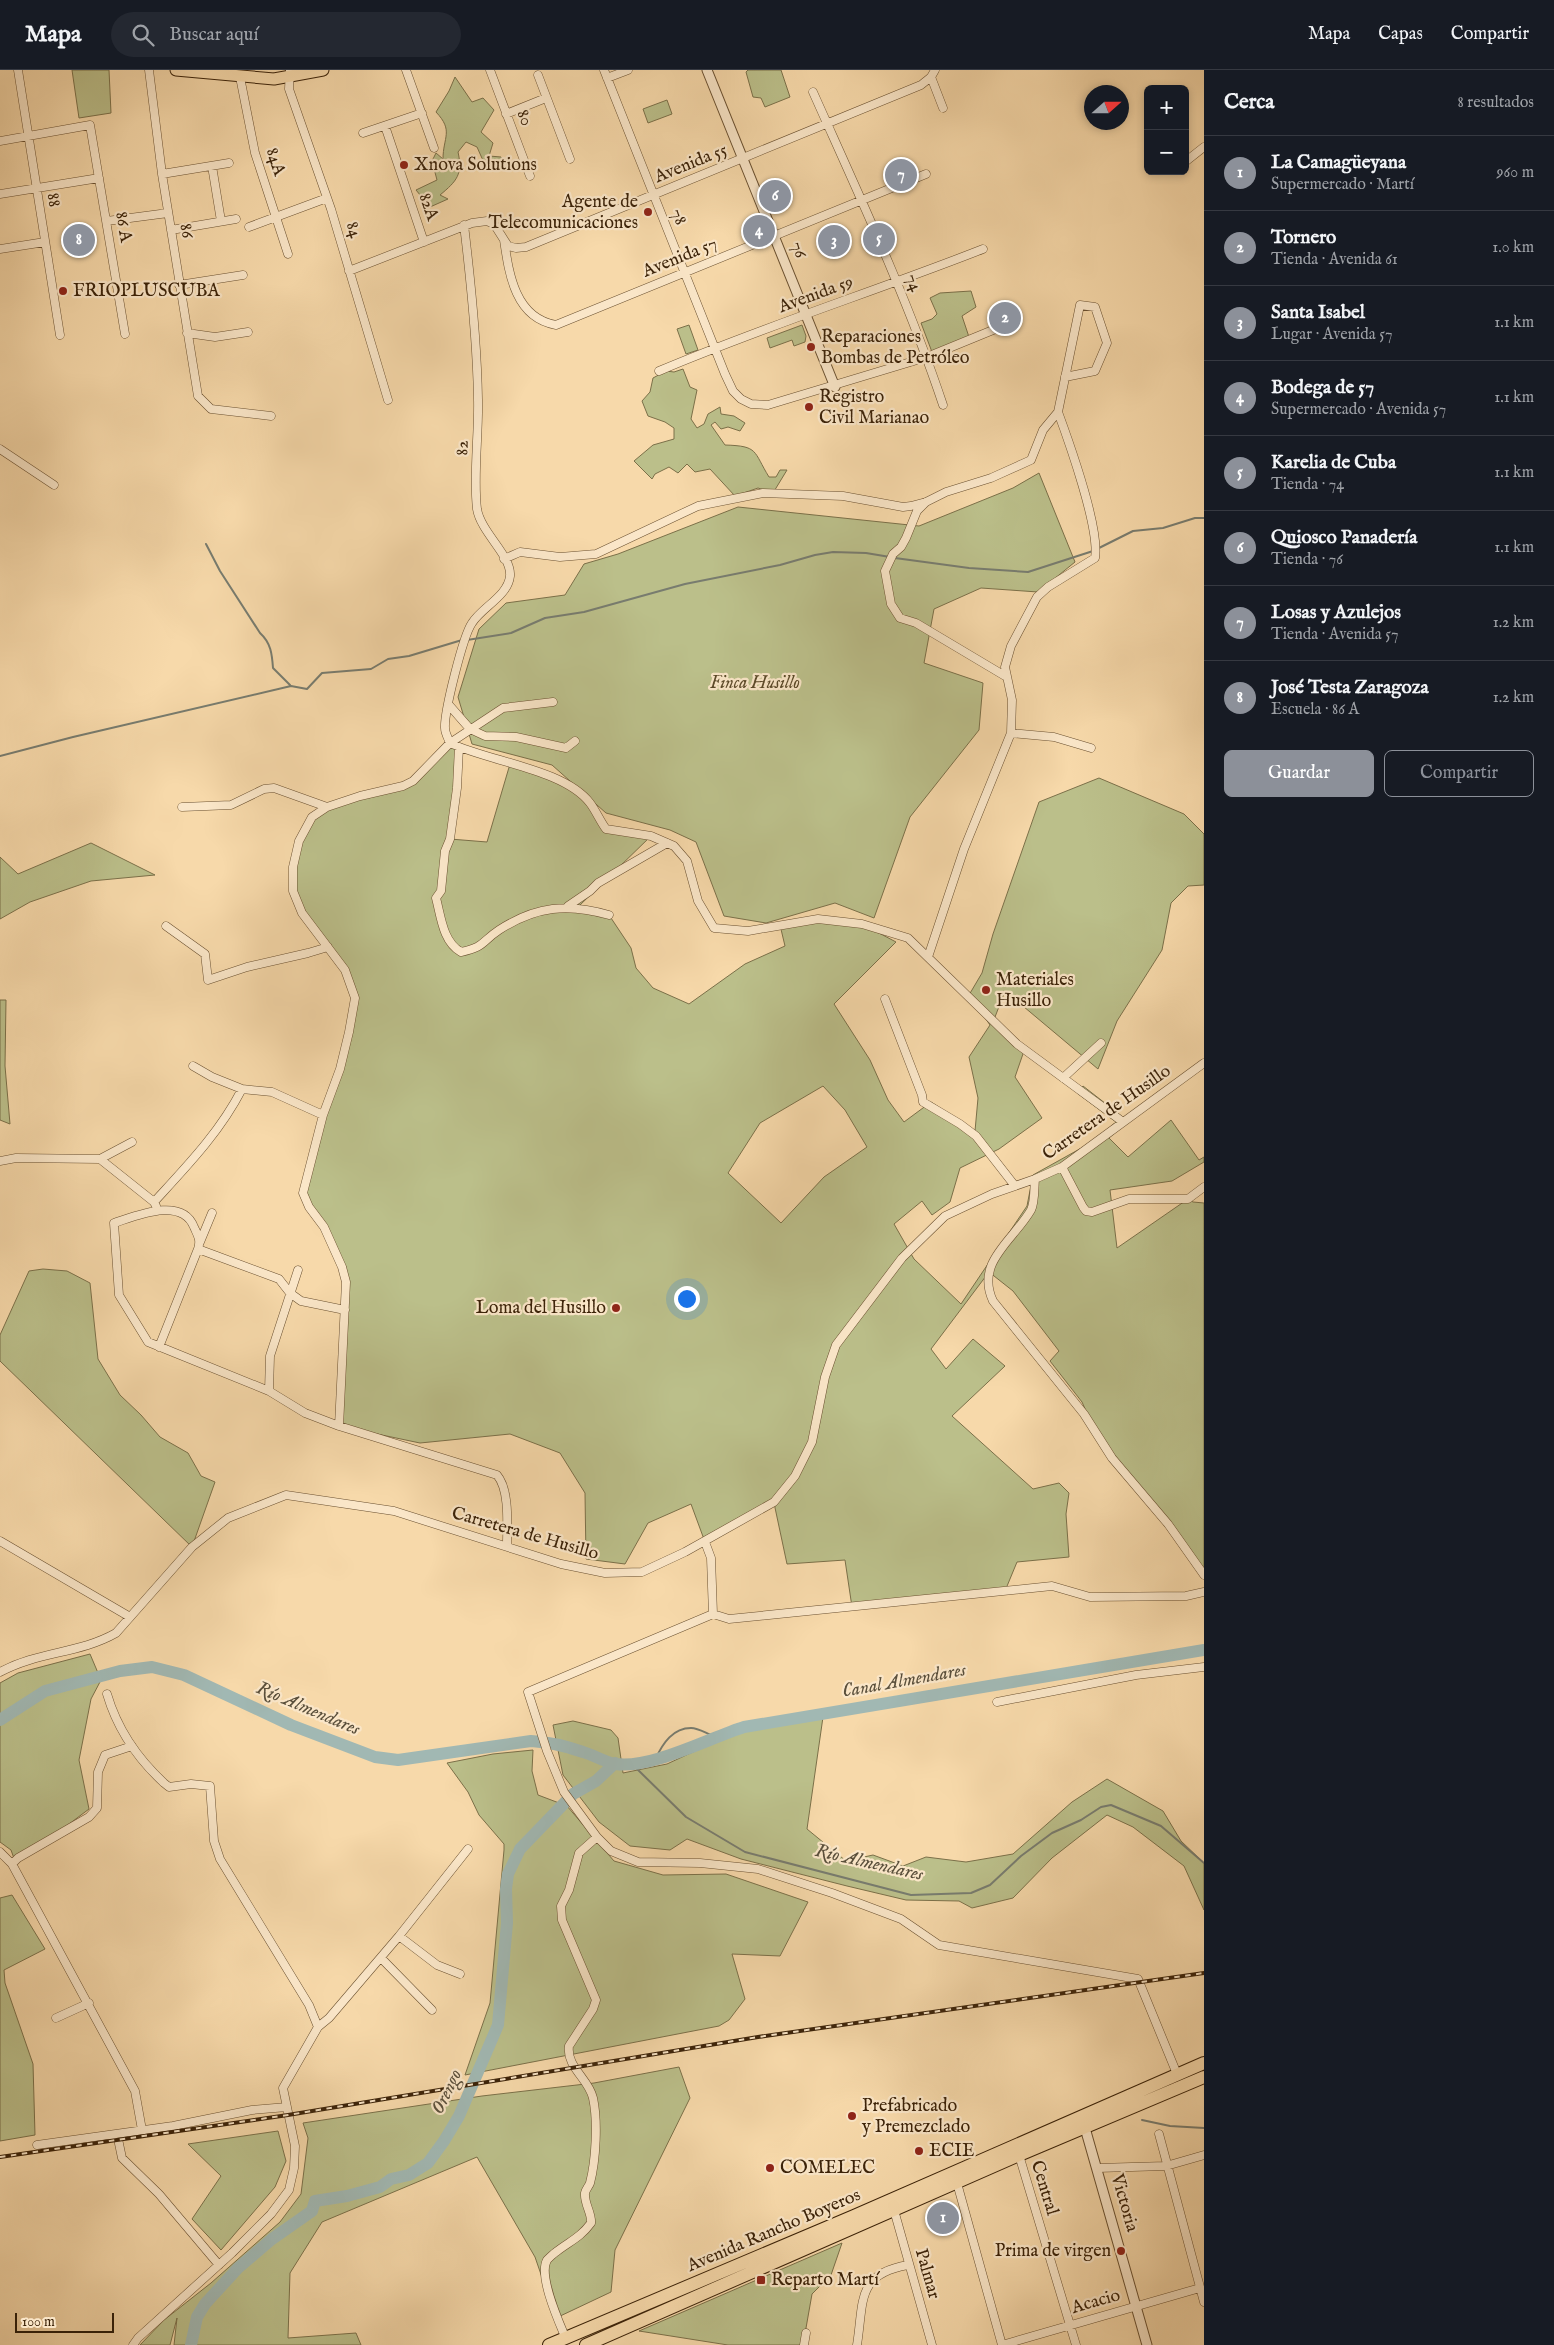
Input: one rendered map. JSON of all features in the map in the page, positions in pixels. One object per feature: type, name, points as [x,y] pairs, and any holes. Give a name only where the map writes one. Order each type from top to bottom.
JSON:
[{"type":"highway","name":"Avenida Rancho Boyeros","points":[[549,2345],[854,2216],[1204,2063]]},
{"type":"highway","name":"Avenida Rancho Boyeros","points":[[586,2345],[1204,2077]]},
{"type":"main road","points":[[176,70],[240,77],[323,70]]},
{"type":"street","name":"88","points":[[18,70],[60,335]]},
{"type":"street","name":"86","points":[[149,70],[162,174],[198,396],[212,409],[270,416]]},
{"type":"street","points":[[406,70],[434,148]]},
{"type":"street","name":"80","points":[[490,70],[530,176]]},
{"type":"street","points":[[606,74],[628,70]]},
{"type":"street","name":"76","points":[[708,70],[776,236],[834,387]]},
{"type":"street","name":"84","points":[[289,74],[289,89],[327,198],[388,400]]},
{"type":"street","name":"78","points":[[606,74],[729,383],[741,399],[751,404],[768,405],[834,387]]},
{"type":"street","points":[[933,74],[943,108]]},
{"type":"street","name":"Avenida 55","points":[[504,240],[508,246],[526,247],[921,85],[933,74]]},
{"type":"street","points":[[538,75],[570,159]]},
{"type":"street","name":"84A","points":[[240,77],[255,153],[278,216],[288,254]]},
{"type":"street","name":"74","points":[[814,92],[897,282],[943,405]]},
{"type":"street","points":[[506,114],[546,98]]},
{"type":"street","points":[[363,133],[422,113]]},
{"type":"street","name":"86 A","points":[[28,136],[90,125],[125,334]]},
{"type":"street","name":"82A","points":[[385,126],[424,242]]},
{"type":"street","points":[[0,141],[28,136]]},
{"type":"street","points":[[1189,159],[1204,147]]},
{"type":"street","points":[[162,174],[229,163]]},
{"type":"street","points":[[212,166],[221,221]]},
{"type":"street","name":"Avenida 57","points":[[504,240],[510,275],[521,302],[534,316],[556,325],[926,174]]},
{"type":"street","points":[[0,194],[99,178]]},
{"type":"street","points":[[248,227],[327,198]]},
{"type":"street","points":[[107,221],[168,213]]},
{"type":"street","points":[[171,230],[236,219]]},
{"type":"street","points":[[349,271],[464,225],[488,222],[494,224],[504,240]]},
{"type":"street","name":"82","points":[[450,743],[444,729],[467,632],[473,621],[507,585],[510,573],[504,559],[484,530],[477,507],[478,400],[475,323],[464,225]]},
{"type":"street","points":[[0,248],[44,242]]},
{"type":"street","name":"Avenida 59","points":[[659,372],[714,348],[983,249]]},
{"type":"street","points":[[180,285],[243,275]]},
{"type":"street","points":[[504,559],[520,552],[560,557],[596,554],[698,506],[763,493],[843,496],[903,507],[926,502],[946,492],[991,478],[1031,460],[1043,430],[1058,412],[1065,377],[1080,305],[1094,307],[1107,344],[1095,370],[1065,377]]},
{"type":"street","points":[[834,387],[927,358],[1015,321]]},
{"type":"street","points":[[187,334],[215,337],[248,332]]},
{"type":"street","points":[[928,957],[964,849],[1011,733],[1012,700],[1005,676],[1005,667],[1011,646],[1036,597],[1048,587],[1095,558],[1096,554],[1097,544],[1058,412]]},
{"type":"street","points":[[0,449],[54,485]]},
{"type":"street","points":[[926,502],[918,512],[901,547],[891,557],[884,571],[891,604],[900,618],[916,623],[1005,676]]},
{"type":"street","points":[[339,1426],[346,1282],[342,1267],[324,1228],[308,1207],[303,1193],[323,1115],[340,1069],[350,1032],[355,998],[345,970],[302,914],[293,891],[293,866],[299,841],[312,817],[327,807],[360,796],[403,786],[423,772],[450,743],[504,708],[552,702]]},
{"type":"street","points":[[449,705],[470,729],[485,736],[516,737],[566,748],[575,742]]},
{"type":"street","points":[[1011,733],[1054,737],[1091,748]]},
{"type":"street","points":[[450,743],[564,781],[590,802],[606,829],[651,836],[674,846],[687,861],[698,901],[714,928],[748,930],[818,919],[862,924],[908,938],[1017,1044],[1123,1122]]},
{"type":"street","points":[[459,747],[457,788],[450,839],[445,851],[442,891],[436,898],[443,925],[452,947],[461,952],[478,949],[497,931],[512,922],[546,910],[567,907],[609,915]]},
{"type":"street","points":[[182,807],[231,805],[264,789],[274,788],[327,807]]},
{"type":"street","points":[[567,907],[598,883],[667,843]]},
{"type":"street","points":[[166,926],[205,954],[208,980],[247,967],[328,947]]},
{"type":"street","points":[[885,999],[922,1094],[923,1102],[954,1120],[976,1136],[1016,1186]]},
{"type":"street","points":[[1063,1078],[1102,1043]]},
{"type":"street","name":"Carretera de Husillo","points":[[0,1672],[18,1662],[40,1655],[100,1642],[116,1633],[192,1547],[228,1518],[286,1496],[394,1511],[507,1545],[561,1564],[606,1573],[642,1572],[705,1542],[774,1502],[795,1476],[812,1442],[825,1377],[836,1345],[902,1258],[945,1216],[992,1194],[1062,1167],[1204,1063]]},
{"type":"street","points":[[193,1066],[212,1077],[242,1089],[272,1092],[323,1115]]},
{"type":"street","points":[[242,1089],[232,1110],[156,1205],[114,1223],[119,1295],[148,1342],[270,1391],[305,1413],[339,1426],[497,1475],[503,1482],[507,1520],[507,1545]]},
{"type":"street","points":[[0,1161],[16,1158],[100,1159],[132,1142]]},
{"type":"street","points":[[100,1159],[156,1205],[191,1219],[199,1245],[279,1279],[290,1293],[301,1301],[345,1310]]},
{"type":"street","points":[[1062,1167],[1083,1207],[1086,1211],[1092,1212],[1129,1199],[1188,1199],[1204,1187]]},
{"type":"street","points":[[1035,1179],[1032,1208],[994,1260],[987,1275],[989,1292],[993,1301],[1084,1414],[1112,1458],[1168,1524],[1204,1575]]},
{"type":"street","points":[[159,1347],[212,1213]]},
{"type":"street","points":[[270,1391],[270,1356],[298,1270]]},
{"type":"street","points":[[0,1541],[130,1617]]},
{"type":"street","points":[[705,1542],[711,1558],[713,1614]]},
{"type":"street","points":[[1177,2074],[1138,1979],[939,1945],[900,1919],[832,1893],[758,1869],[700,1863],[638,1862],[611,1850],[597,1836],[566,1795],[547,1751],[528,1692],[713,1614],[729,1619],[1052,1586],[1090,1597],[1186,1596],[1204,1592]]},
{"type":"street","points":[[997,1702],[1136,1675],[1204,1667]]},
{"type":"street","points":[[107,1694],[113,1714],[132,1746],[154,1774],[169,1787],[191,1784],[210,1786],[214,1841],[220,1859],[309,2005],[318,2027]]},
{"type":"street","points":[[12,1864],[18,1858],[89,1817],[97,1808],[98,1772],[105,1755],[132,1746]]},
{"type":"street","points":[[566,2339],[547,2286],[545,2272],[547,2261],[555,2253],[578,2239],[592,2223],[585,2200],[591,2175],[595,2139],[593,2095],[571,2061],[568,2052],[569,2046],[594,2009],[596,2000],[562,1920],[561,1906],[569,1890],[579,1853],[597,1836]]},
{"type":"street","points":[[133,2345],[138,2338],[219,2265],[271,2214],[289,2190],[294,2168],[295,2146],[283,2088],[318,2027],[329,2018],[381,1958],[468,1849]]},
{"type":"street","points":[[0,1852],[12,1864],[135,2091],[142,2130]]},
{"type":"street","points":[[399,1936],[438,1965],[460,1974]]},
{"type":"street","points":[[381,1958],[432,2010]]},
{"type":"street","points":[[56,2018],[89,2004]]},
{"type":"street","points":[[37,2145],[142,2130],[252,2110],[287,2107]]},
{"type":"street","name":"Victoria","points":[[1085,2128],[1148,2345]]},
{"type":"street","points":[[117,2134],[122,2158],[159,2194],[219,2265]]},
{"type":"street","points":[[1159,2134],[1166,2166],[1204,2302]]},
{"type":"street","points":[[1097,2168],[1166,2166],[1204,2155]]},
{"type":"street","name":"Central","points":[[1019,2156],[1076,2345]]},
{"type":"street","points":[[957,2183],[1002,2345]]},
{"type":"street","name":"Palmar","points":[[894,2210],[932,2345]]},
{"type":"street","points":[[857,2345],[866,2290],[871,2280],[881,2273],[908,2265]]},
{"type":"street","name":"Acacio","points":[[1002,2345],[1200,2288]]},
{"type":"street","points":[[804,2345],[806,2332]]},
{"type":"green space","points":[[72,70],[109,70],[111,113],[79,118]]},
{"type":"green space","points":[[748,70],[781,70],[790,97],[765,107],[761,98],[753,97],[746,72]]},
{"type":"green space","points":[[455,77],[472,102],[483,98],[494,110],[481,132],[493,143],[489,156],[501,157],[505,162],[493,169],[485,165],[477,147],[466,142],[458,152],[459,172],[451,185],[440,195],[448,199],[430,207],[416,190],[437,180],[432,161],[436,153],[443,159],[446,129],[445,124],[436,112]]},
{"type":"green space","points":[[667,100],[672,114],[648,123],[643,109]]},
{"type":"green space","points":[[971,291],[976,307],[962,316],[969,337],[932,352],[921,323],[932,319],[937,314],[930,298],[940,293]]},
{"type":"green space","points":[[689,325],[698,350],[686,354],[677,329]]},
{"type":"green space","points":[[802,325],[806,336],[805,342],[794,346],[792,340],[770,348],[767,338]]},
{"type":"green space","points":[[683,369],[690,387],[697,390],[691,419],[697,428],[704,424],[708,414],[720,407],[721,414],[734,416],[745,423],[740,431],[728,427],[721,429],[715,422],[711,425],[725,445],[750,449],[757,456],[769,477],[776,477],[780,470],[787,470],[773,493],[758,488],[735,496],[710,469],[695,472],[687,464],[678,473],[669,467],[655,474],[652,479],[634,461],[653,445],[674,439],[674,428],[665,422],[648,416],[642,401],[650,392],[653,378],[666,371],[674,372]]},
{"type":"green space","name":"Finca Husillo","points":[[1039,473],[1075,562],[1038,592],[981,588],[934,609],[924,663],[983,683],[979,730],[910,817],[874,918],[835,903],[766,923],[724,916],[696,842],[670,830],[606,813],[552,765],[472,744],[458,697],[479,629],[506,603],[565,595],[584,564],[618,554],[738,507],[919,526],[1013,488]]},
{"type":"green space","points":[[450,743],[459,747],[450,839],[487,842],[510,764],[552,776],[589,802],[606,829],[651,836],[578,907],[609,915],[631,948],[636,968],[653,988],[689,1004],[745,964],[785,946],[780,925],[818,919],[862,924],[896,942],[834,1004],[870,1060],[888,1100],[904,1122],[931,1102],[975,1131],[978,1098],[969,1057],[990,1025],[969,995],[982,973],[993,934],[1039,802],[1099,778],[1184,814],[1204,834],[1204,885],[1188,886],[1171,903],[1162,950],[1117,1021],[1098,1069],[1005,991],[995,1017],[1025,1048],[1015,1077],[1042,1118],[999,1149],[960,1168],[950,1202],[932,1215],[922,1201],[894,1224],[914,1259],[961,1304],[1027,1206],[1033,1175],[1094,1141],[1116,1122],[1077,1093],[1083,1086],[1128,1121],[1109,1138],[1128,1157],[1171,1120],[1199,1160],[1204,1157],[1204,1162],[1172,1181],[1110,1190],[1117,1248],[1188,1199],[1193,1202],[1204,1203],[1204,1575],[1096,1433],[1082,1402],[1050,1361],[1059,1351],[1013,1291],[989,1272],[931,1349],[946,1369],[973,1339],[1005,1366],[952,1416],[1033,1489],[1059,1483],[1069,1493],[1066,1514],[1069,1557],[1017,1562],[1005,1591],[852,1607],[845,1560],[787,1564],[774,1503],[705,1542],[691,1504],[648,1523],[625,1564],[586,1559],[585,1493],[560,1453],[510,1434],[420,1443],[339,1426],[344,1337],[342,1267],[303,1193],[340,1069],[355,998],[345,970],[322,939],[293,891],[293,867],[312,817],[327,807],[403,786]],"holes":[[[823,1086],[845,1110],[867,1147],[824,1177],[781,1223],[728,1173],[760,1123]]]},
{"type":"green space","points":[[91,843],[155,875],[91,881],[30,902],[0,919],[0,857],[18,874]]},
{"type":"green space","points":[[0,1000],[6,1000],[5,1066],[10,1124],[0,1120]]},
{"type":"green space","points":[[43,1269],[67,1271],[90,1283],[98,1359],[120,1395],[160,1437],[188,1453],[201,1476],[215,1482],[192,1547],[0,1361],[0,1335],[29,1271]]},
{"type":"green space","points":[[90,1654],[101,1680],[91,1699],[79,1760],[89,1809],[16,1864],[11,1850],[0,1842],[0,1683],[18,1673]]},
{"type":"green space","points":[[823,1717],[807,1829],[846,1861],[873,1855],[903,1866],[926,1857],[966,1862],[1013,1854],[1072,1802],[1107,1779],[1163,1811],[1181,1841],[1204,1863],[1204,1910],[1184,1866],[1133,1827],[1107,1815],[1052,1858],[1013,1898],[972,1908],[959,1901],[906,1900],[847,1886],[741,1859],[687,1839],[670,1850],[630,1846],[599,1822],[563,1775],[553,1725],[573,1721],[611,1730],[618,1738],[623,1773],[667,1764],[723,1738],[752,1728]]},
{"type":"green space","points":[[533,1750],[532,1771],[538,1795],[567,1806],[614,1861],[663,1875],[726,1874],[808,1902],[780,1956],[732,1954],[745,1999],[729,2020],[719,2026],[465,2075],[490,2003],[504,1844],[479,1815],[468,1792],[447,1763],[493,1754]]},
{"type":"green space","points":[[12,1895],[45,1949],[4,1970],[5,1983],[33,2064],[35,2135],[0,2141],[0,1898]]},
{"type":"green space","points":[[679,2067],[690,2098],[615,2250],[611,2292],[556,2318],[535,2257],[477,2157],[322,2222],[290,2273],[288,2338],[356,2333],[361,2345],[174,2345],[177,2318],[170,2345],[140,2345],[164,2320],[211,2283],[280,2222],[301,2194],[308,2138],[303,2123],[482,2096],[594,2083]]},
{"type":"green space","points":[[278,2131],[286,2161],[275,2187],[221,2250],[192,2219],[221,2176],[188,2144]]},
{"type":"green space","points":[[842,2243],[831,2275],[812,2294],[803,2345],[728,2345],[639,2331]]},
{"type":"waterway","points":[[1097,549],[1133,531],[1163,528],[1195,518],[1204,518]]},
{"type":"waterway","points":[[206,544],[220,571],[267,641],[273,668],[290,685]]},
{"type":"waterway","points":[[895,558],[969,568],[1028,572],[1093,551]]},
{"type":"waterway","points":[[467,640],[511,633],[545,618],[584,612],[685,584],[780,565],[815,555],[833,552],[866,553],[890,557]]},
{"type":"waterway","points":[[0,756],[291,686],[307,689],[322,673],[371,669],[388,659],[409,656],[462,640]]},
{"type":"waterway","name":"Río Almendares","points":[[0,1720],[45,1691],[120,1671],[152,1667],[184,1675],[291,1725],[375,1757],[398,1760],[531,1741],[551,1743],[570,1748],[616,1764],[630,1764],[646,1762],[680,1752],[744,1727],[1204,1650]]},
{"type":"waterway","points":[[656,1758],[669,1737],[679,1731],[694,1728],[714,1736]]},
{"type":"waterway","name":"Orengo","points":[[191,2345],[197,2317],[205,2304],[238,2268],[272,2239],[312,2211],[315,2201],[347,2196],[380,2187],[391,2179],[409,2175],[428,2163],[459,2116],[498,2025],[507,1923],[506,1889],[508,1874],[520,1849],[573,1794],[596,1781],[615,1763]]},
{"type":"waterway","name":"Río Almendares","points":[[633,1765],[686,1817],[745,1852],[911,1895],[971,1893],[990,1885],[1021,1856],[1052,1833],[1081,1820],[1101,1807],[1111,1805],[1161,1826],[1204,1863]]},
{"type":"waterway","points":[[1142,2120],[1170,2126],[1204,2128]]},
{"type":"railway","points":[[0,2157],[288,2115],[758,2037],[1204,1973]]},
{"type":"place","name":"Xnova Solutions","points":[[404,165]]},
{"type":"place","name":"Losas y Azulejos","points":[[901,175]]},
{"type":"place","name":"Quiosco Panadería","points":[[775,196]]},
{"type":"place","name":"Agente de Telecomunicaciones","points":[[648,212]]},
{"type":"place","name":"Bodega de 57","points":[[759,231]]},
{"type":"place","name":"Karelia de Cuba","points":[[879,239]]},
{"type":"place","name":"José Testa Zaragoza","points":[[79,240]]},
{"type":"place","name":"Santa Isabel","points":[[834,241]]},
{"type":"place","name":"FRIOPLUSCUBA","points":[[63,291]]},
{"type":"place","name":"Tornero","points":[[1005,318]]},
{"type":"place","name":"Reparaciones Bombas de Petróleo","points":[[811,347]]},
{"type":"place","name":"Registro Civil Marianao","points":[[809,407]]},
{"type":"place","name":"Materiales Husillo","points":[[986,990]]},
{"type":"place","name":"Loma del Husillo","points":[[616,1308]]},
{"type":"place","name":"Prefabricado y Premezclado","points":[[852,2116]]},
{"type":"place","name":"ECIE","points":[[919,2151]]},
{"type":"place","name":"COMELEC","points":[[770,2168]]},
{"type":"place","name":"La Camagüeyana","points":[[943,2218]]},
{"type":"place","name":"Prima de virgen","points":[[1121,2251]]},
{"type":"place","name":"Reparto Martí","points":[[761,2280]]},
{"type":"water label","name":"Canal Almendares","points":[[904,1681]]}]
